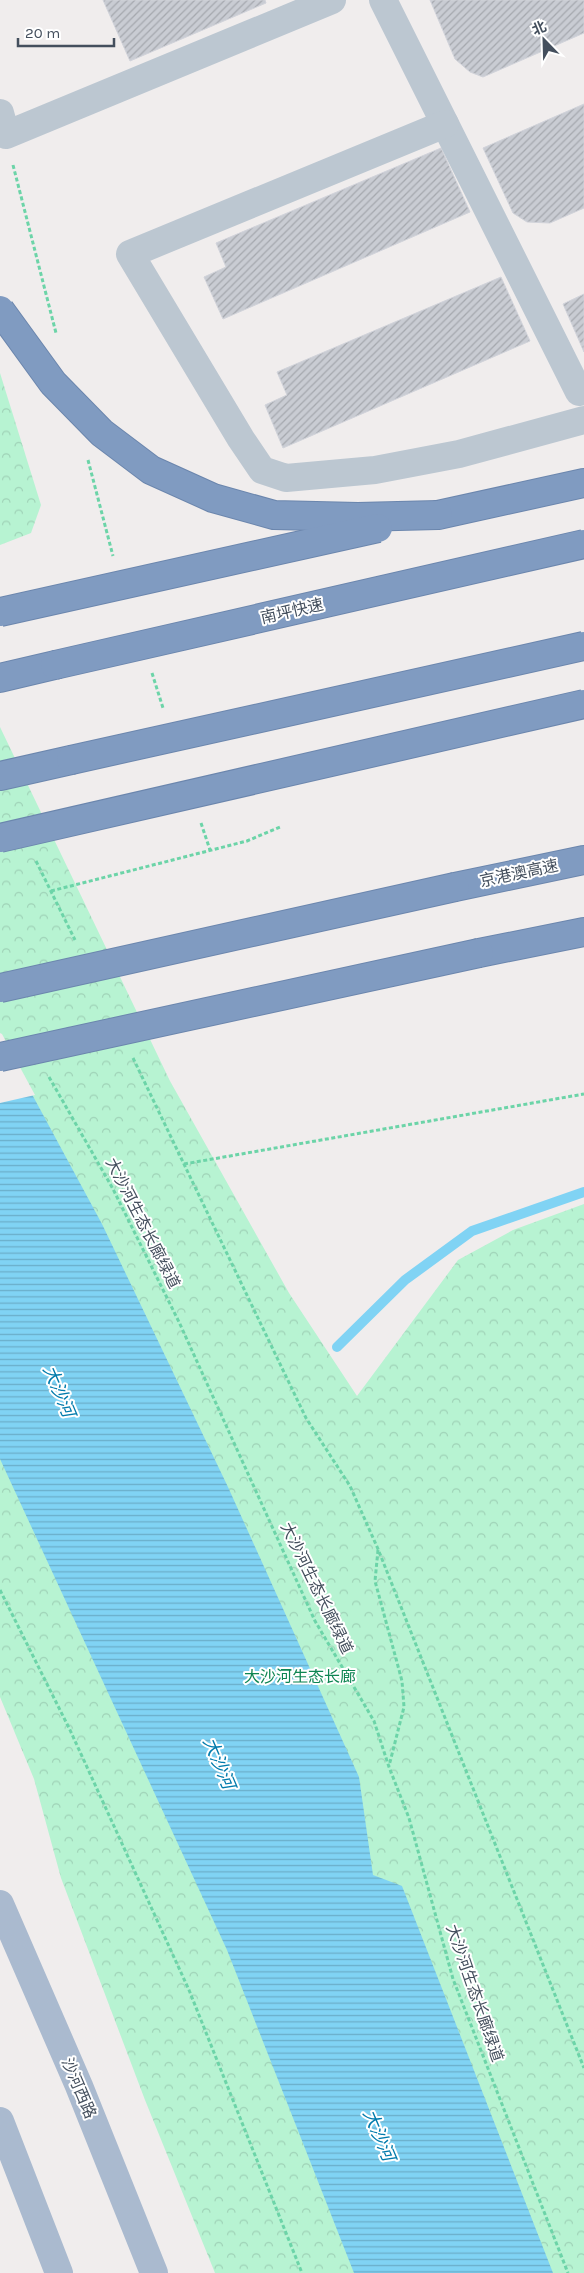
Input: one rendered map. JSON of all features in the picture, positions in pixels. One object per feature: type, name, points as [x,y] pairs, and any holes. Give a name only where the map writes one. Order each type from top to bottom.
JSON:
[{"type":"highway","points":[[0,310],[53,383],[102,433],[151,470],[212,498],[274,515],[358,517],[438,515]]},
{"type":"highway","points":[[0,612],[584,483]]},
{"type":"highway","name":"南坪快速","points":[[0,678],[584,544]]},
{"type":"highway","points":[[0,776],[584,646]]},
{"type":"highway","points":[[0,838],[584,704]]},
{"type":"highway","name":"京港澳高速","points":[[0,988],[584,860]]},
{"type":"highway","points":[[0,1058],[584,932]]},
{"type":"main road","name":"沙河西路","points":[[0,1904],[79,2086],[154,2273]]},
{"type":"main road","points":[[0,2121],[59,2273]]},
{"type":"lane","points":[[3,124],[332,0]]},
{"type":"lane","points":[[383,0],[579,392],[584,392]]},
{"type":"lane","points":[[445,124],[130,254],[262,470],[286,478],[375,470],[459,454],[584,420]]},
{"type":"path","points":[[3,124],[56,336]]},
{"type":"path","points":[[85,451],[116,564]]},
{"type":"path","points":[[149,666],[164,712]]},
{"type":"path","points":[[198,814],[210,850]]},
{"type":"path","points":[[51,891],[247,840],[280,828]]},
{"type":"path","points":[[34,855],[77,944]]},
{"type":"path","points":[[128,1050],[306,1418],[350,1486],[378,1549],[584,2068]]},
{"type":"path","name":"大沙河生态长廊绿道","points":[[45,1071],[113,1189],[146,1255],[315,1622],[374,1721],[389,1767],[410,1818],[453,1979],[568,2273]]},
{"type":"path","points":[[184,1164],[584,1094]]},
{"type":"path","points":[[378,1549],[375,1581],[402,1680],[404,1707],[389,1767]]},
{"type":"path","points":[[0,1590],[70,1730],[189,1990],[302,2273]]},
{"type":"green space","points":[[0,373],[41,505],[31,533],[0,545]]},
{"type":"green space","name":"大沙河生态长廊","points":[[0,727],[170,1081],[289,1293],[357,1396],[458,1260],[513,1230],[584,1204],[584,2273],[215,2273],[145,2100],[61,1878],[34,1779],[0,1697]]},
{"type":"water","name":"大沙河","points":[[0,1035],[102,1224],[228,1487],[359,1777],[373,1875],[402,1886],[553,2273],[354,2273],[227,1950],[0,1459]]},
{"type":"pier","points":[[0,1033],[2,1034],[35,1095],[0,1103]]},
{"type":"building","points":[[103,0],[265,0],[266,3],[130,61]]},
{"type":"building","points":[[430,0],[584,0],[584,33],[483,77],[470,72],[455,59]]},
{"type":"building","points":[[584,104],[584,208],[550,223],[527,222],[513,213],[483,148]]},
{"type":"building","points":[[441,148],[470,212],[223,319],[204,277],[226,267],[216,243]]},
{"type":"building","points":[[501,277],[530,341],[283,448],[265,405],[287,395],[277,372]]},
{"type":"building","points":[[584,294],[584,352],[563,304]]},
{"type":"waterway","points":[[337,1347],[405,1280],[472,1231],[584,1192]]}]
